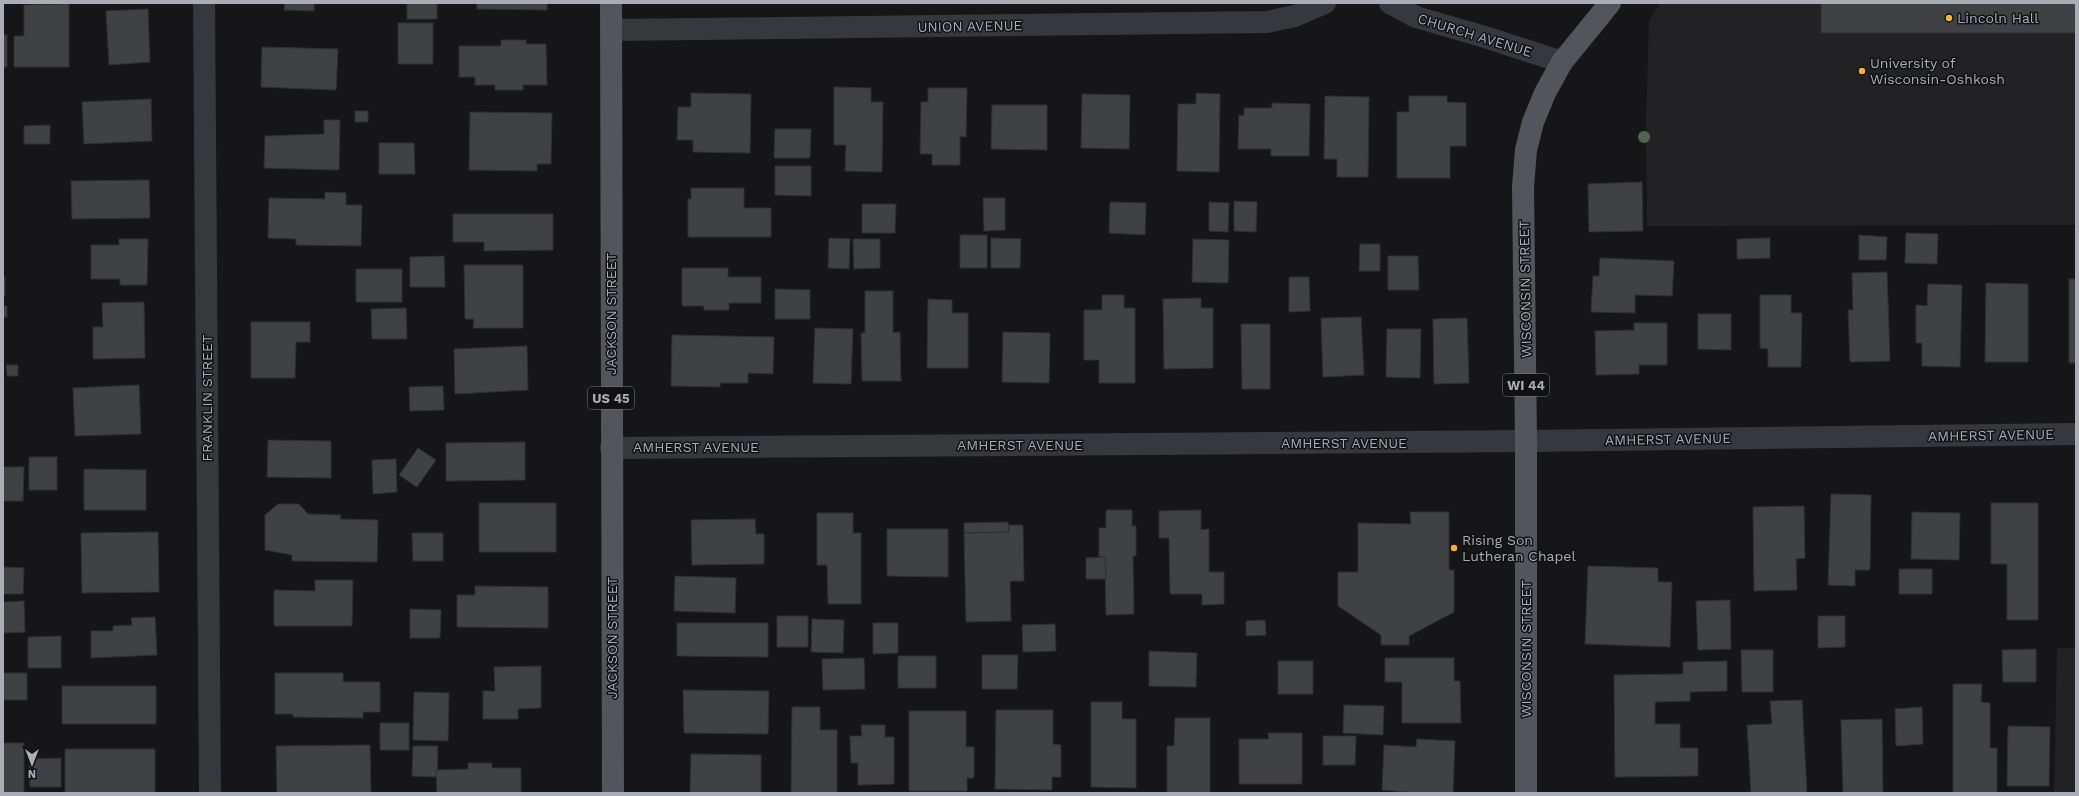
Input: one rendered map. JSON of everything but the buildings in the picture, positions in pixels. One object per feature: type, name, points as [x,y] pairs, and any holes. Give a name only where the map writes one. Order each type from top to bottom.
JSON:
[{"type":"main road","name":"JACKSON STREET","points":[[611,3],[613,793]]},
{"type":"main road","name":"WISCONSIN STREET","points":[[1526,793],[1524,186],[1526,150],[1537,111],[1562,62],[1610,3]]},
{"type":"street","name":"FRANKLIN STREET","points":[[204,3],[210,793]]},
{"type":"street","name":"UNION AVENUE","points":[[611,30],[1267,22],[1295,16],[1325,3]]},
{"type":"street","name":"CHURCH AVENUE","points":[[1390,3],[1416,17],[1485,37],[1562,62]]},
{"type":"street","name":"AMHERST AVENUE","points":[[611,448],[1526,442],[2076,434]]},
{"type":"shaded area","name":"University of Wisconsin-Oshkosh","points":[[1661,3],[2076,3],[2076,225],[1647,226],[1646,122],[1649,20]]},
{"type":"shaded area","points":[[2057,648],[2076,648],[2076,793],[2054,793]]},
{"type":"place","name":"Lincoln Hall","points":[[1949,18]]},
{"type":"place","name":"University of Wisconsin-Oshkosh","points":[[1862,71]]},
{"type":"place","name":"Rising Son Lutheran Chapel","points":[[1454,548]]}]
